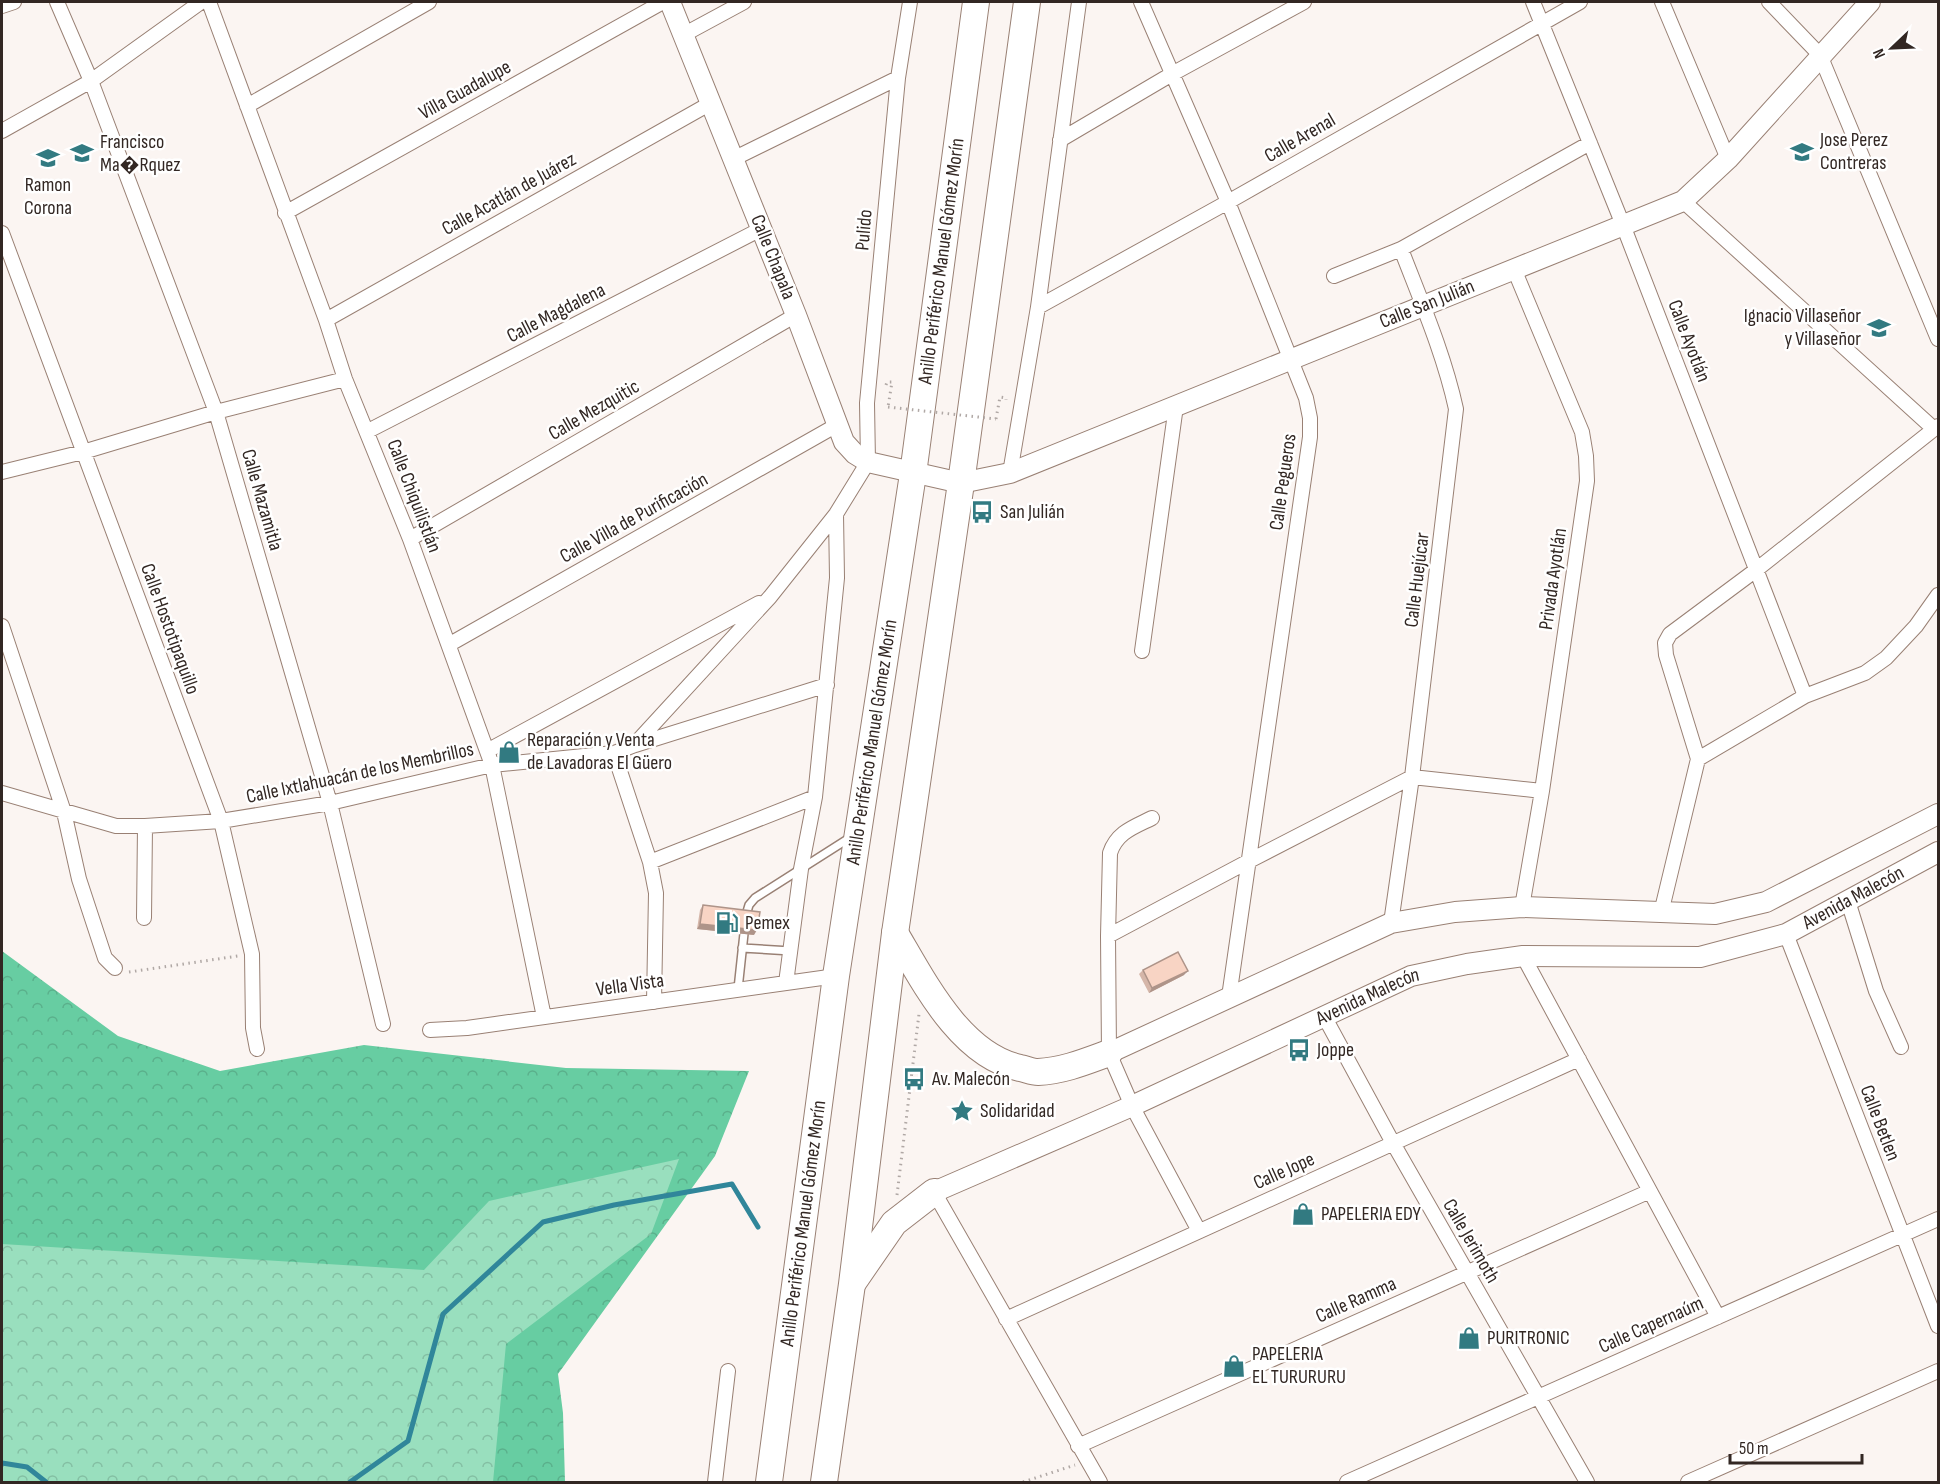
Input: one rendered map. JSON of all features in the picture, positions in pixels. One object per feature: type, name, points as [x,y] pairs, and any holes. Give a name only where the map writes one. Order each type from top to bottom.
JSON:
[{"type":"highway","name":"Anillo Periférico Manuel Gómez Morín","points":[[769,1482],[836,976],[913,474],[976,2]]},
{"type":"highway","points":[[824,1482],[852,1284],[895,933],[961,483],[1027,2]]},
{"type":"highway","name":"Avenida Malecón","points":[[895,933],[923,981],[956,1025],[978,1049],[1007,1065],[1037,1072],[1069,1067],[1110,1053]]},
{"type":"highway","name":"Avenida Malecón","points":[[852,1284],[894,1223],[934,1192]]},
{"type":"main road","name":"Calle Chapala","points":[[670,2],[796,315],[844,442],[855,454],[868,462],[913,474]]},
{"type":"main road","name":"Calle San Julián","points":[[913,474],[961,483],[1010,473],[1683,201],[1728,159],[1870,2]]},
{"type":"main road","name":"Avenida Malecón","points":[[1110,1053],[1390,923],[1455,912],[1522,907],[1715,914],[1766,902],[1938,814]]},
{"type":"main road","name":"Avenida Malecón","points":[[934,1192],[1132,1106],[1411,976],[1467,964],[1523,956],[1700,957],[1786,934],[1938,852]]},
{"type":"street","points":[[2,6],[14,2]]},
{"type":"street","name":"Calle Mazamitla","points":[[57,2],[91,81],[216,412],[330,803],[383,1024]]},
{"type":"street","points":[[2,130],[91,81],[201,2]]},
{"type":"street","name":"Calle Chiquilistlán","points":[[209,2],[326,320],[345,379],[368,431],[450,644],[492,765],[544,1017]]},
{"type":"street","points":[[247,106],[429,2]]},
{"type":"street","name":"Villa Guadalupe","points":[[285,213],[663,2]]},
{"type":"street","points":[[683,35],[744,2]]},
{"type":"street","name":"Pulido","points":[[868,462],[867,403],[898,78],[910,2]]},
{"type":"street","points":[[1010,473],[1038,307],[1078,2]]},
{"type":"street","name":"Calle Pegueros","points":[[1141,2],[1228,202],[1306,398],[1310,418],[1310,437],[1229,997]]},
{"type":"street","points":[[1060,140],[1172,74],[1304,2]]},
{"type":"street","name":"Calle Ayotlán","points":[[1533,2],[1623,225],[1805,696]]},
{"type":"street","name":"Calle Arenal","points":[[1038,307],[1580,2]]},
{"type":"street","points":[[1662,2],[1728,159]]},
{"type":"street","points":[[1769,2],[1820,56],[1938,339]]},
{"type":"street","points":[[733,159],[898,78]]},
{"type":"street","name":"Calle Acatlán de Juárez","points":[[326,320],[711,103]]},
{"type":"street","points":[[1334,276],[1401,249],[1590,143]]},
{"type":"street","points":[[1661,913],[1698,759],[1666,655],[1665,643],[1670,634],[1756,570],[1936,427],[1683,201]]},
{"type":"street","name":"Calle Magdalena","points":[[368,431],[761,230]]},
{"type":"street","name":"Calle Hostotipaquillo","points":[[2,233],[221,821],[252,954],[253,1028],[257,1049]]},
{"type":"street","name":"Calle Huejúcar","points":[[1390,923],[1412,777],[1456,409],[1451,387],[1423,305],[1401,249]]},
{"type":"street","name":"Privada Ayotlán","points":[[1514,269],[1582,432],[1587,481],[1542,791],[1522,907]]},
{"type":"street","name":"Calle Mezquitic","points":[[410,539],[796,315]]},
{"type":"street","points":[[2,472],[83,452],[216,412],[345,379]]},
{"type":"street","points":[[1142,651],[1176,406]]},
{"type":"street","name":"Calle Villa de Purificación","points":[[450,644],[837,425]]},
{"type":"street","points":[[634,745],[770,597],[836,514],[868,462]]},
{"type":"street","points":[[786,983],[801,869],[815,797],[827,685],[837,578],[836,514]]},
{"type":"street","points":[[1698,759],[1805,696],[1865,673],[1886,658],[1916,626],[1938,595]]},
{"type":"street","points":[[487,751],[770,597]]},
{"type":"street","points":[[2,626],[64,812],[79,879],[105,958],[115,968]]},
{"type":"street","name":"Calle Ixtlahuacán de los Membrillos","points":[[2,793],[116,826],[221,821],[330,803],[492,765],[614,753],[827,685]]},
{"type":"street","points":[[614,753],[650,862],[656,893],[654,1002]]},
{"type":"street","points":[[1108,936],[1412,777],[1542,791]]},
{"type":"street","points":[[650,862],[815,797]]},
{"type":"street","points":[[1152,818],[1124,832],[1114,841],[1110,853],[1108,936],[1110,1053],[1132,1106],[1199,1231]]},
{"type":"street","points":[[144,918],[146,826]]},
{"type":"street","points":[[1888,880],[1938,858]]},
{"type":"street","points":[[1848,901],[1876,991],[1901,1047]]},
{"type":"street","name":"Calle Betlen","points":[[1786,934],[1938,1326]]},
{"type":"street","points":[[1523,956],[1718,1317]]},
{"type":"street","name":"Vella Vista","points":[[430,1030],[467,1028],[836,976]]},
{"type":"street","name":"Calle Jerimoth","points":[[1324,1016],[1393,1143],[1587,1482]]},
{"type":"street","name":"Calle Jope","points":[[1006,1319],[1579,1059]]},
{"type":"street","name":"Calle Ramma","points":[[1078,1446],[1650,1191]]},
{"type":"street","points":[[934,1192],[1100,1482]]},
{"type":"street","name":"Calle Capernaúm","points":[[1347,1482],[1938,1219]]},
{"type":"street","points":[[716,1482],[728,1371]]},
{"type":"street","points":[[1688,1482],[1938,1371]]},
{"type":"lane","points":[[738,989],[749,905],[755,898],[858,832]]},
{"type":"lane","points":[[742,948],[791,951]]},
{"type":"path","points":[[888,407],[996,419]]},
{"type":"path","points":[[115,968],[131,973],[252,954]]},
{"type":"path","points":[[894,1223],[923,981]]},
{"type":"path","points":[[1023,1482],[1088,1462]]},
{"type":"green space","points":[[2,951],[118,1036],[220,1071],[364,1045],[566,1068],[749,1071],[715,1156],[558,1374],[563,1413],[565,1482],[2,1482]]},
{"type":"green space","points":[[679,1159],[651,1234],[506,1344],[493,1482],[2,1482],[2,1244],[424,1270],[489,1201]]},
{"type":"building","name":"Pemex","points":[[703,905],[760,912],[757,930],[700,924]]},
{"type":"building","points":[[1178,952],[1188,971],[1152,988],[1143,970]]},
{"type":"waterway","points":[[350,1482],[408,1441],[443,1314],[543,1222],[614,1205],[732,1184],[758,1227]]},
{"type":"waterway","points":[[2,1463],[27,1467],[46,1482]]},
{"type":"place","name":"Jose Perez Contreras","points":[[1802,152]]},
{"type":"place","name":"Francisco Ma�Rquez","points":[[82,153]]},
{"type":"place","name":"Ramon Corona","points":[[48,158]]},
{"type":"place","name":"Ignacio Villaseñor y Villaseñor","points":[[1879,328]]},
{"type":"place","name":"San Julián","points":[[982,512]]},
{"type":"place","name":"Reparación y Venta de Lavadoras El Güero","points":[[509,752]]},
{"type":"place","name":"Pemex","points":[[727,923]]},
{"type":"place","name":"Joppe","points":[[1299,1050]]},
{"type":"place","name":"Av. Malecón","points":[[914,1079]]},
{"type":"place","name":"Solidaridad","points":[[962,1111]]},
{"type":"place","name":"PAPELERIA EDY","points":[[1303,1214]]},
{"type":"place","name":"PURITRONIC","points":[[1469,1338]]},
{"type":"place","name":"PAPELERIA EL TURURURU","points":[[1234,1366]]}]
